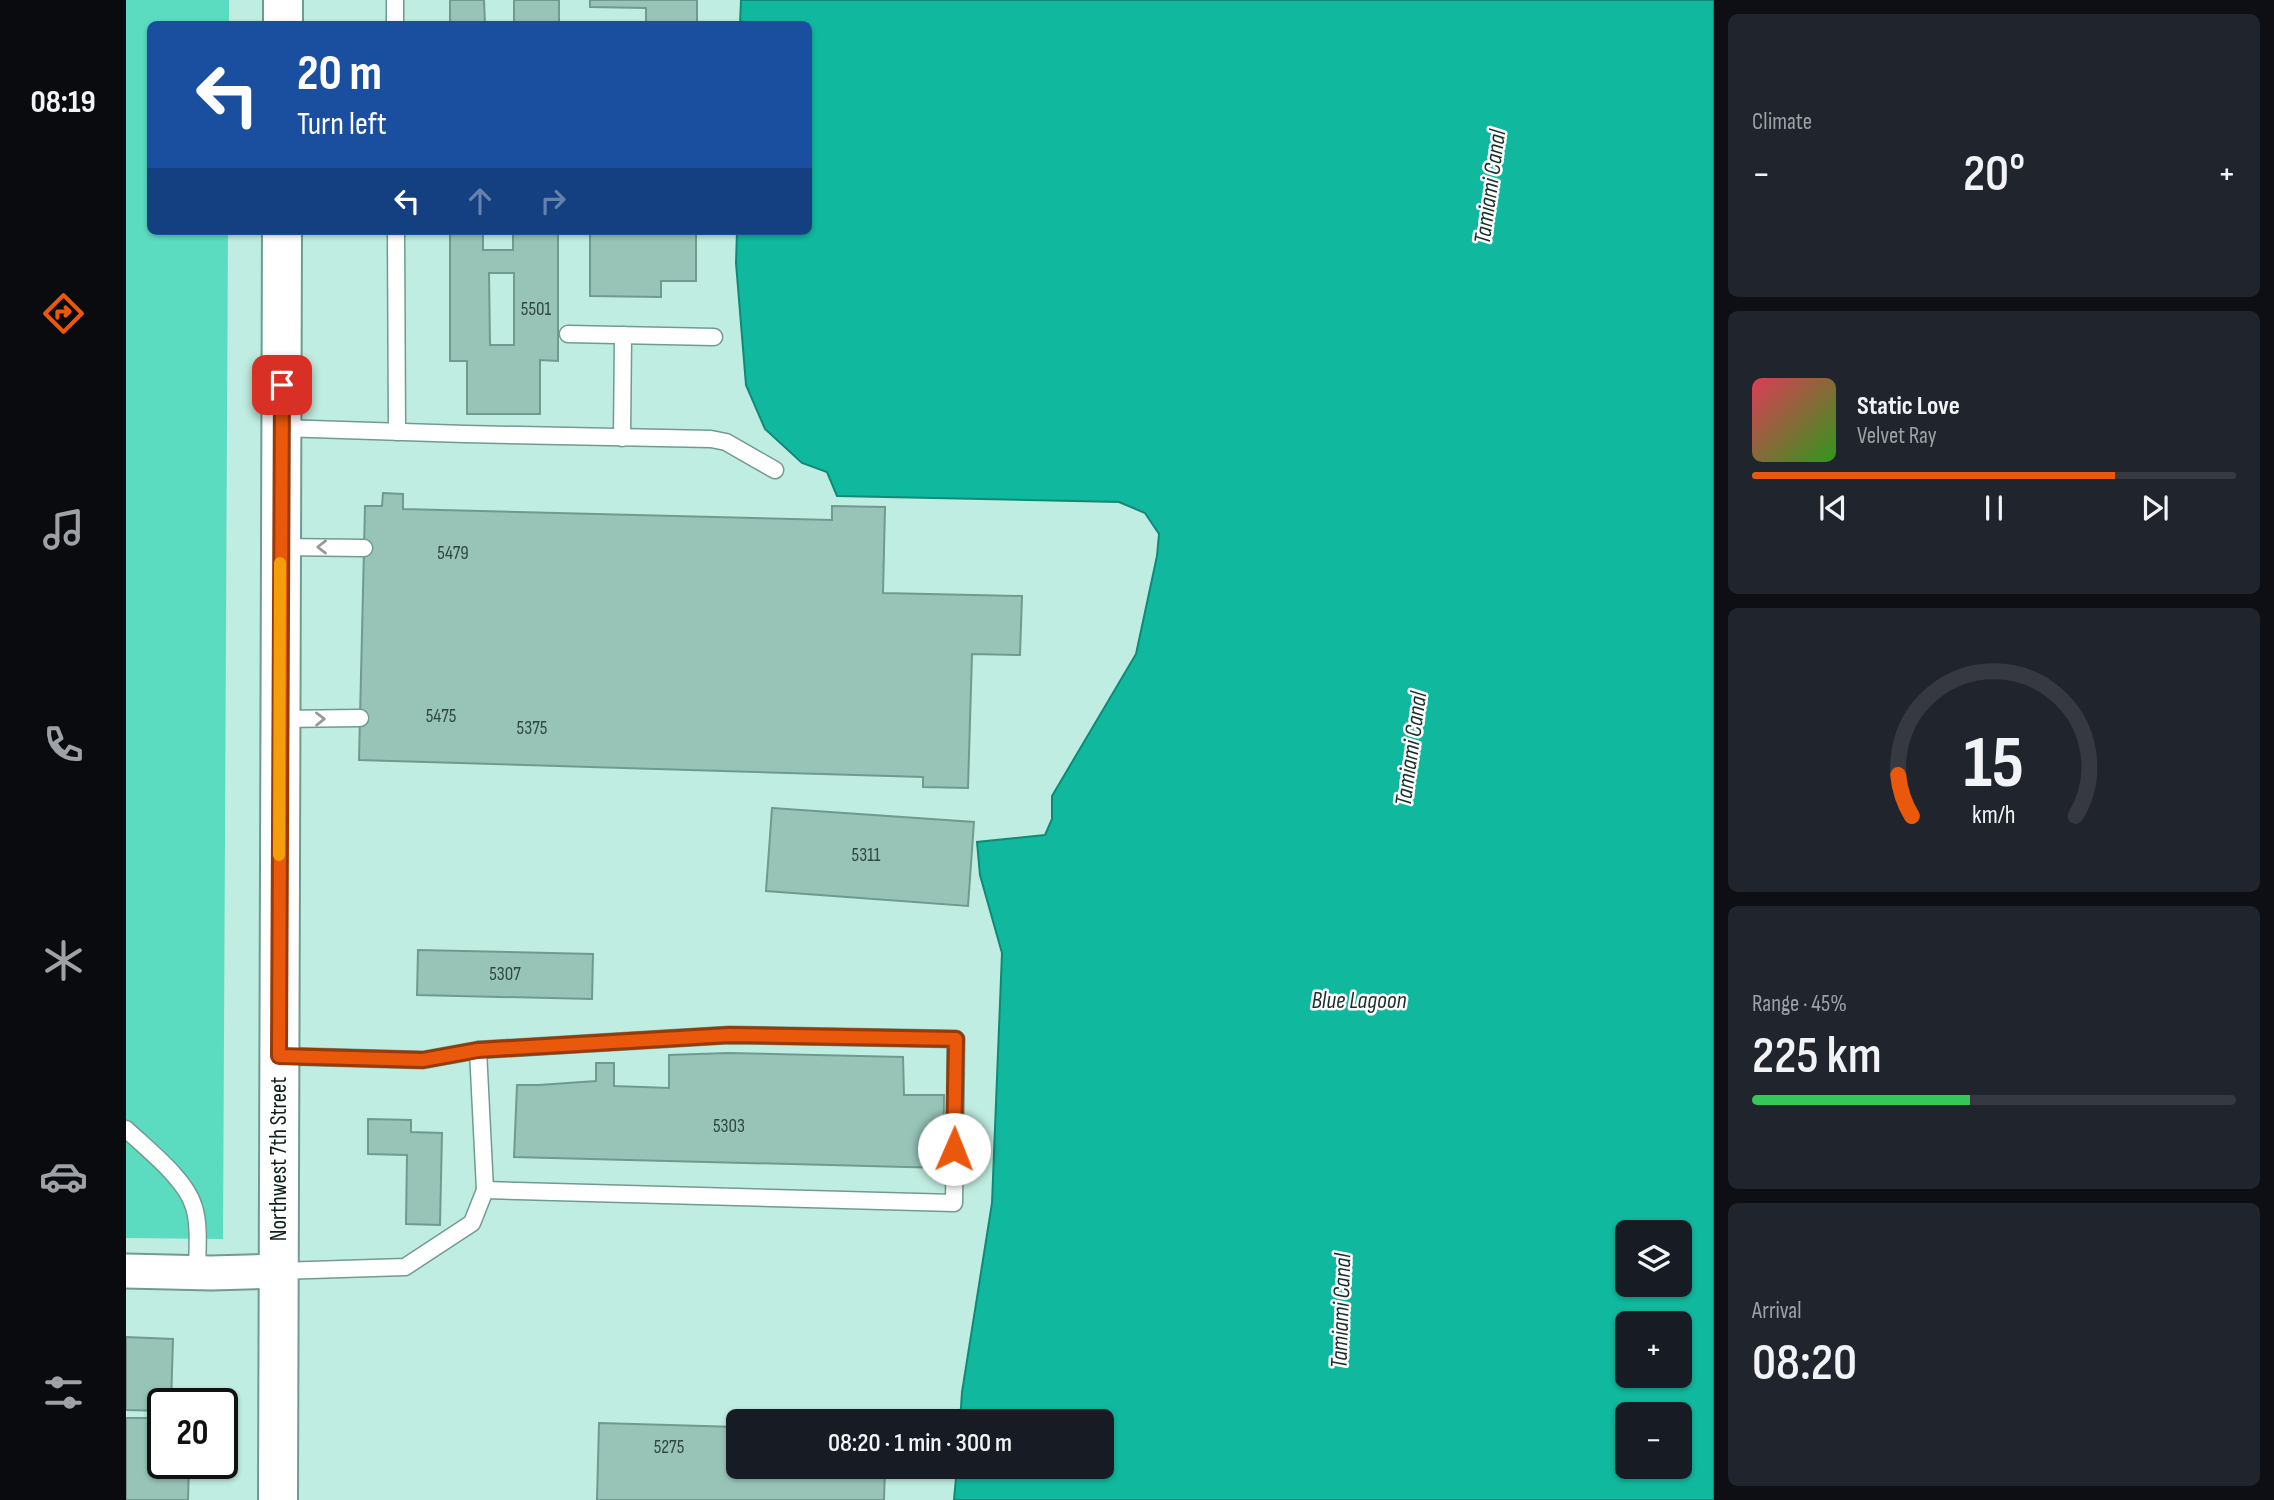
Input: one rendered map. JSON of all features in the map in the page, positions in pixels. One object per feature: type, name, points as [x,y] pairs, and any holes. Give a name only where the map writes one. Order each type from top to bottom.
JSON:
[{"type":"main road","points":[[283,21],[284,0]]},
{"type":"main road","name":"Northwest 7th Street","points":[[278,1500],[282,235]]},
{"type":"street","points":[[126,1271],[279,1271]]},
{"type":"lane","points":[[395,0],[395,21]]},
{"type":"lane","points":[[396,235],[397,432]]},
{"type":"lane","points":[[568,334],[714,337]]},
{"type":"lane","points":[[622,438],[623,335]]},
{"type":"lane","points":[[281,428],[711,439],[726,442],[775,470]]},
{"type":"lane","points":[[280,547],[364,548]]},
{"type":"lane","points":[[280,719],[360,718]]},
{"type":"lane","points":[[279,1056],[423,1060],[478,1050],[729,1035],[956,1039],[954,1203],[485,1191]]},
{"type":"lane","points":[[279,1271],[405,1267],[472,1223],[485,1191],[478,1050]]},
{"type":"lane","points":[[126,1129],[187,1191],[195,1208],[197,1273]]},
{"type":"shaded area","points":[[126,0],[229,0],[229,21],[147,21],[147,235],[228,235],[223,1239],[126,1238]]},
{"type":"water","name":"Blue Lagoon","points":[[741,0],[1714,0],[1714,1500],[954,1500],[956,1479],[1114,1479],[1114,1409],[961,1409],[992,1203],[1002,953],[980,875],[977,842],[1045,835],[1052,819],[1052,796],[1136,654],[1157,556],[1159,534],[1145,513],[1119,502],[837,496],[827,472],[802,463],[765,429],[746,385],[736,263],[737,235],[812,235],[812,21],[740,21]]},
{"type":"building","points":[[450,0],[484,0],[485,21],[450,21]]},
{"type":"building","points":[[514,0],[559,0],[559,21],[514,21]]},
{"type":"building","points":[[590,0],[697,0],[697,21],[646,21],[646,8],[590,7]]},
{"type":"building","points":[[450,235],[483,235],[483,250],[513,250],[513,235],[558,235],[558,361],[540,360],[540,414],[467,414],[467,361],[450,361]],"holes":[[[489,273],[514,273],[514,345],[490,345]]]},
{"type":"building","points":[[590,235],[696,235],[696,281],[661,281],[661,297],[590,296]]},
{"type":"building","points":[[383,493],[403,494],[403,509],[832,520],[832,506],[885,507],[883,593],[1022,596],[1020,655],[972,654],[968,788],[923,787],[923,777],[359,760],[365,506],[382,506]]},
{"type":"building","points":[[772,808],[974,822],[968,906],[766,891]]},
{"type":"building","points":[[418,950],[593,954],[592,999],[417,995]]},
{"type":"building","points":[[728,1053],[903,1057],[904,1095],[944,1095],[943,1168],[514,1157],[517,1085],[596,1081],[596,1063],[614,1063],[614,1086],[669,1088],[669,1055]]},
{"type":"building","points":[[368,1119],[411,1120],[411,1132],[442,1133],[440,1225],[406,1224],[407,1155],[368,1154]]},
{"type":"building","points":[[126,1337],[173,1339],[171,1388],[147,1388],[147,1411],[126,1410]]},
{"type":"building","points":[[126,1418],[147,1418],[147,1479],[189,1479],[188,1500],[126,1500]]},
{"type":"building","points":[[599,1423],[726,1427],[726,1479],[885,1479],[884,1500],[597,1500]]},
{"type":"slow traffic","points":[[279,855],[280,563]]},
{"type":"route","points":[[282,385],[279,1056],[423,1060],[478,1050],[729,1035],[956,1039],[954,1149]]},
{"type":"water label","name":"Tamiami Canal","points":[[1490,187]]},
{"type":"water label","name":"Tamiami Canal","points":[[1411,749]]},
{"type":"water label","name":"Tamiami Canal","points":[[1341,1311]]}]
